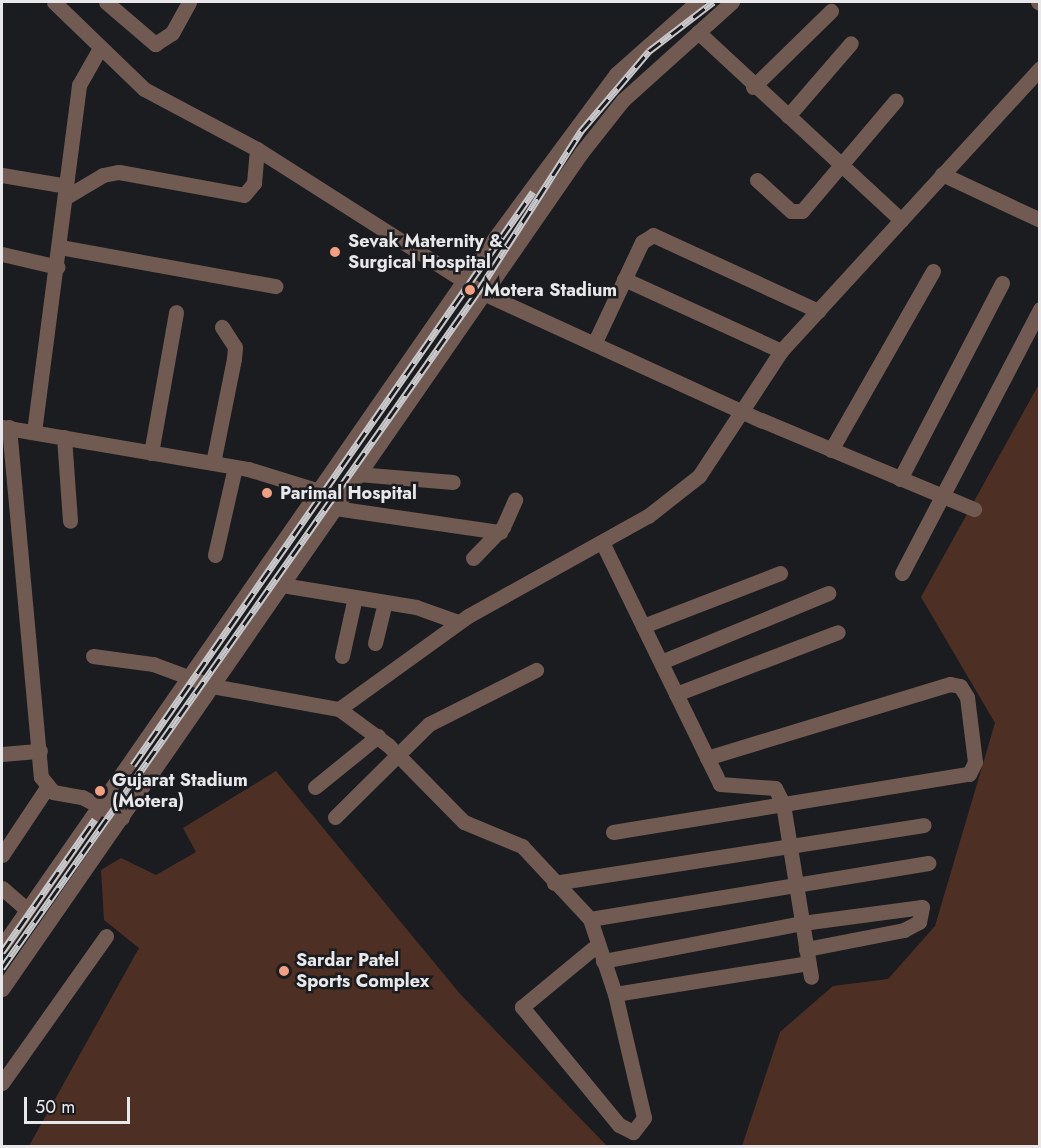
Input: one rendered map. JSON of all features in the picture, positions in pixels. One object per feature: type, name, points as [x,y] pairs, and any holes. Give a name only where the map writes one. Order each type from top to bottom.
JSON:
[{"type":"street","points":[[54,2],[144,89],[256,149],[483,293],[831,450],[974,509]]},
{"type":"street","points":[[114,4],[155,44],[172,33],[189,2]]},
{"type":"street","points":[[2,946],[463,280],[616,74],[697,2]]},
{"type":"street","points":[[2,989],[483,293],[623,100],[732,2]]},
{"type":"street","points":[[753,87],[831,10]]},
{"type":"street","points":[[698,32],[753,87],[788,116],[901,220]]},
{"type":"street","points":[[788,116],[850,43]]},
{"type":"street","points":[[34,432],[58,267],[79,85],[100,48]]},
{"type":"street","points":[[339,709],[458,622],[648,516],[699,476],[744,411],[781,351],[1040,68]]},
{"type":"street","points":[[757,180],[799,213],[896,100]]},
{"type":"street","points":[[2,175],[67,192],[103,175],[119,172],[244,195],[254,183],[256,149]]},
{"type":"street","points":[[942,174],[1040,220]]},
{"type":"street","points":[[594,344],[642,242],[653,236],[818,311]]},
{"type":"street","points":[[60,247],[275,286]]},
{"type":"street","points":[[2,254],[58,267]]},
{"type":"street","points":[[831,450],[933,271]]},
{"type":"street","points":[[624,279],[781,351]]},
{"type":"street","points":[[900,479],[1002,283]]},
{"type":"street","points":[[902,573],[943,496],[961,453],[1040,309]]},
{"type":"street","points":[[151,453],[176,312]]},
{"type":"street","points":[[213,463],[235,347],[222,327]]},
{"type":"street","points":[[2,855],[46,789],[8,475],[5,427],[235,467],[318,489],[339,503],[500,532]]},
{"type":"street","points":[[64,437],[70,521]]},
{"type":"street","points":[[215,555],[235,467]]},
{"type":"street","points":[[358,474],[453,482]]},
{"type":"street","points":[[473,558],[500,532],[515,500]]},
{"type":"street","points":[[602,542],[707,758],[724,787],[771,785],[783,804],[809,963]]},
{"type":"street","points":[[643,626],[780,573]]},
{"type":"street","points":[[282,585],[437,612],[458,622]]},
{"type":"street","points":[[661,662],[828,593]]},
{"type":"street","points":[[342,656],[355,597]]},
{"type":"street","points":[[375,643],[385,602]]},
{"type":"street","points":[[676,694],[838,632]]},
{"type":"street","points":[[93,656],[153,664],[212,686],[339,709],[378,736],[464,822],[522,846],[554,884],[590,919],[615,994],[644,1118],[633,1132],[619,1125],[522,1007],[597,945]]},
{"type":"street","points":[[335,817],[396,753],[442,714],[536,670]]},
{"type":"street","points":[[613,832],[969,774],[975,762],[964,690],[936,687],[707,758]]},
{"type":"street","points":[[315,787],[378,736]]},
{"type":"street","points":[[2,754],[40,751]]},
{"type":"street","points":[[46,789],[100,805],[122,818]]},
{"type":"street","points":[[554,884],[789,844],[923,825]]},
{"type":"street","points":[[590,919],[928,863]]},
{"type":"street","points":[[2,888],[26,909]]},
{"type":"street","points":[[603,961],[802,923],[917,904],[923,914],[904,930],[809,963],[615,994]]},
{"type":"street","points":[[2,1083],[106,936]]},
{"type":"shaded area","points":[[1039,384],[1039,1146],[742,1146],[780,1032],[833,986],[888,979],[935,926],[995,723],[921,597]]},
{"type":"shaded area","name":"Sardar Patel Sports Complex","points":[[276,771],[461,995],[607,1146],[29,1146],[139,948],[104,920],[101,870],[121,858],[156,875],[196,852],[183,828]]},
{"type":"railway","points":[[2,968],[477,293],[581,131],[649,51],[713,2]]},
{"type":"railway","points":[[133,765],[533,192]]},
{"type":"railway","points":[[2,952],[95,819]]},
{"type":"place","name":"Sevak Maternity & Surgical Hospital","points":[[335,252]]},
{"type":"place","name":"Motera Stadium","points":[[470,290]]},
{"type":"place","name":"Parimal Hospital","points":[[267,493]]},
{"type":"place","name":"Gujarat Stadium (Motera)","points":[[100,791]]},
{"type":"place","name":"Sardar Patel Sports Complex","points":[[284,971]]}]
